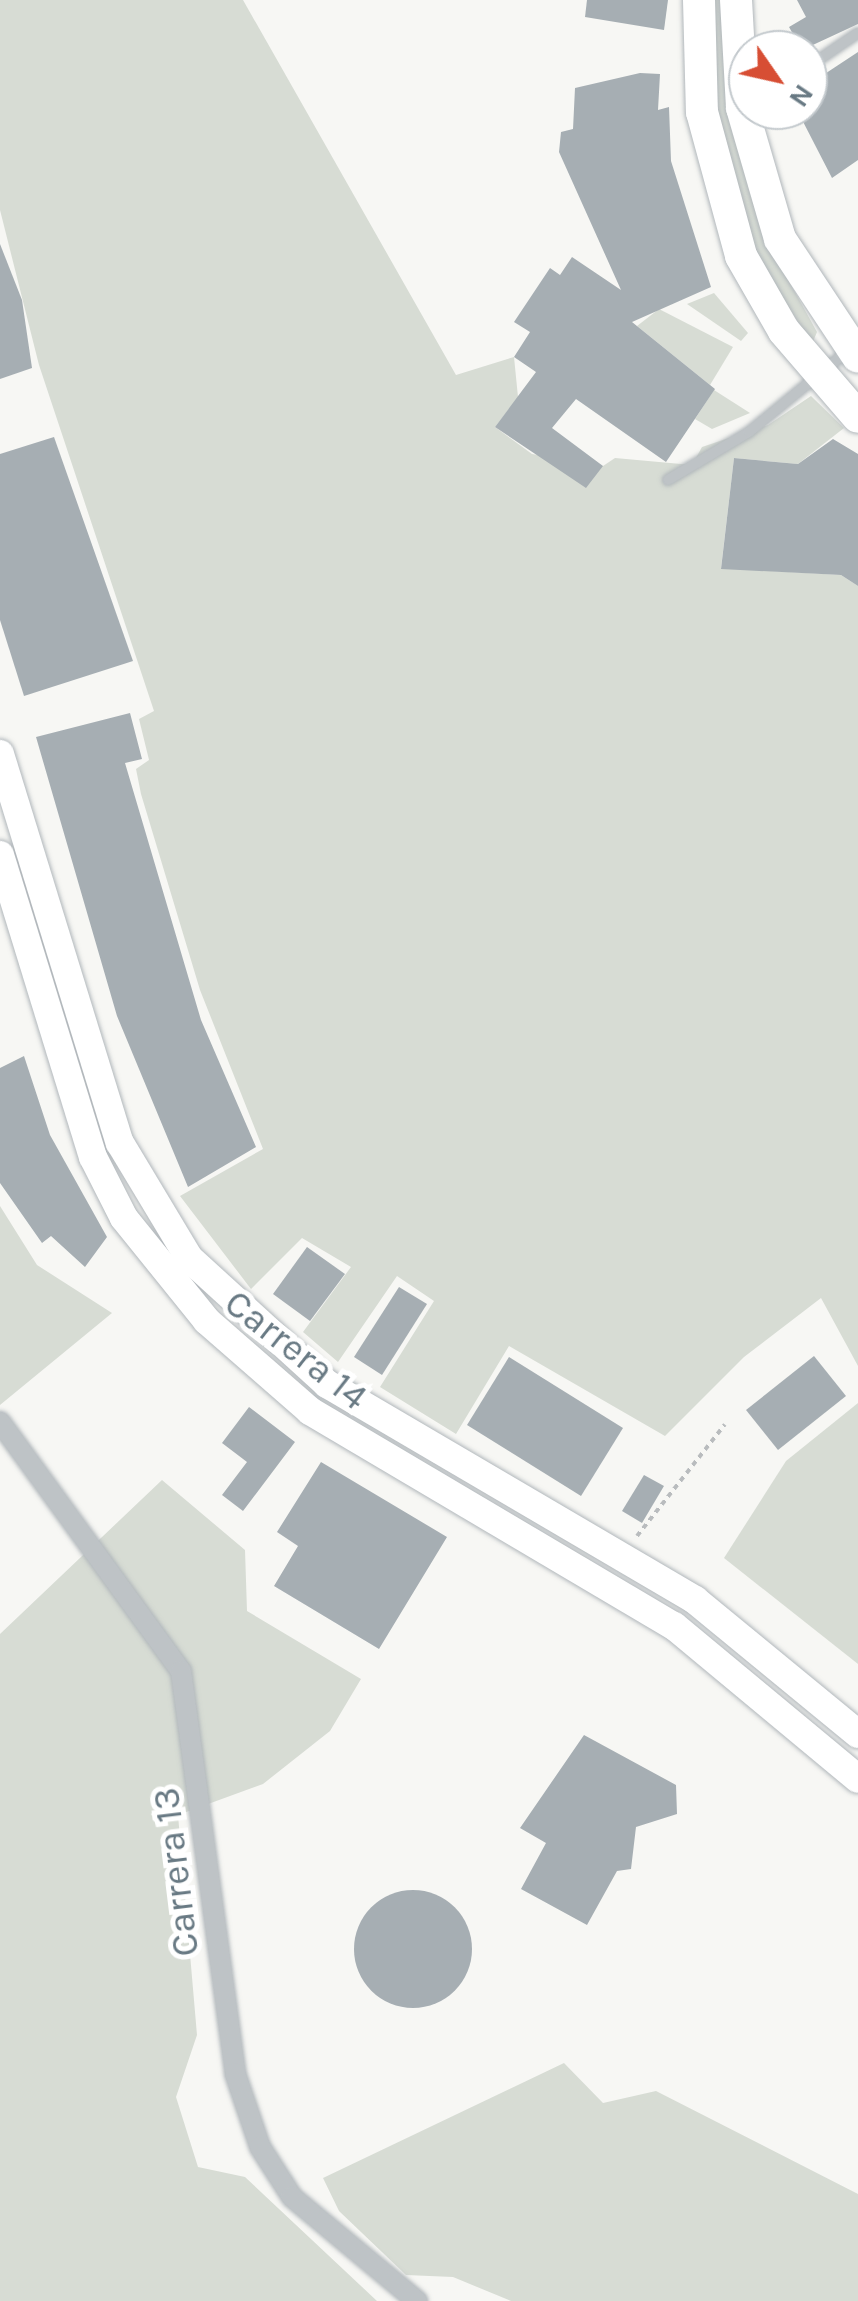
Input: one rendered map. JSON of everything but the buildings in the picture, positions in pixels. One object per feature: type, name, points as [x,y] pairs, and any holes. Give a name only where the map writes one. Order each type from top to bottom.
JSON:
[{"type":"main road","points":[[699,0],[702,112],[741,256],[818,377],[858,416]]},
{"type":"main road","points":[[736,0],[739,30]]},
{"type":"main road","points":[[751,130],[780,239],[854,353]]},
{"type":"main road","name":"Carrera 14","points":[[0,754],[120,1143],[189,1258],[327,1384],[695,1600],[858,1734]]},
{"type":"main road","name":"Carrera 14","points":[[0,854],[93,1157],[124,1218],[207,1322],[310,1411],[674,1626],[858,1779]]},
{"type":"street","name":"Carrera 13","points":[[0,1422],[180,1671],[235,2073],[260,2147],[292,2197],[417,2301]]},
{"type":"lane","points":[[828,53],[858,33]]},
{"type":"lane","points":[[668,480],[854,353]]},
{"type":"path","points":[[622,1556],[725,1424]]},
{"type":"shaded area","points":[[0,0],[243,0],[456,375],[514,357],[518,397],[495,427],[532,454],[603,466],[615,458],[692,465],[702,447],[768,425],[811,396],[844,428],[798,464],[734,458],[721,568],[841,575],[858,586],[858,1366],[821,1298],[744,1357],[665,1436],[509,1346],[456,1434],[380,1387],[434,1301],[397,1276],[338,1362],[303,1332],[351,1267],[302,1238],[251,1289],[180,1196],[263,1149],[200,990],[141,794],[136,769],[149,760],[139,719],[154,711],[39,365],[0,210]]},
{"type":"shaded area","points":[[710,0],[724,0],[729,30],[728,130],[748,130],[768,243],[817,332],[812,344],[753,251],[714,111]]},
{"type":"shaded area","points":[[714,293],[748,333],[741,341],[687,304]]},
{"type":"shaded area","points":[[659,309],[733,347],[710,385],[637,326]]},
{"type":"shaded area","points":[[714,390],[750,413],[712,429],[695,419]]},
{"type":"shaded area","points":[[0,1206],[37,1265],[112,1313],[0,1405]]},
{"type":"shaded area","points":[[858,1403],[858,1664],[724,1558],[786,1461]]},
{"type":"shaded area","points":[[162,1480],[245,1550],[247,1611],[361,1679],[330,1731],[263,1784],[178,1815],[197,2035],[176,2097],[198,2167],[245,2177],[377,2301],[0,2301],[0,1634]]},
{"type":"shaded area","points":[[564,2063],[603,2103],[656,2091],[858,2194],[858,2301],[511,2301],[453,2277],[406,2275],[339,2211],[323,2178]]}]
